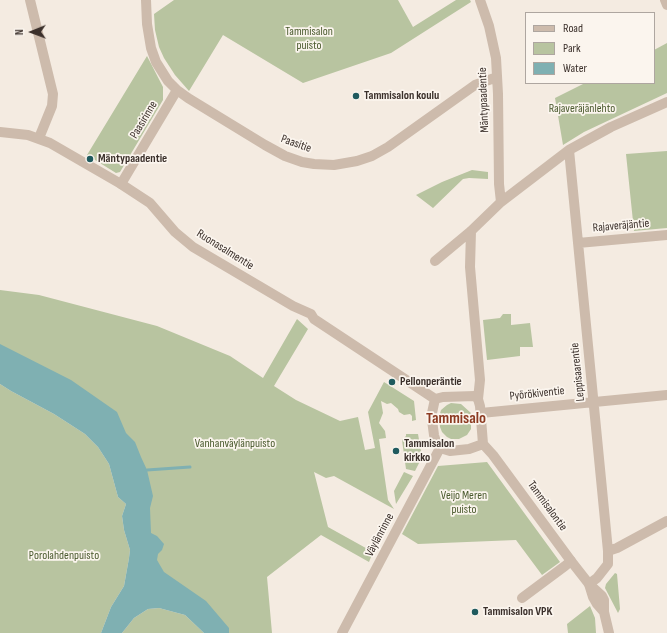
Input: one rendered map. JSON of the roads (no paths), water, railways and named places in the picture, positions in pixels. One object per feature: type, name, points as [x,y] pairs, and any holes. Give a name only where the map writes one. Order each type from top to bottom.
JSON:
[{"type":"street","points":[[30,0],[53,94],[52,106],[39,138]]},
{"type":"street","name":"Paasitie","points":[[146,0],[147,24],[151,48],[156,62],[177,90],[285,156],[314,164],[334,165],[357,161],[380,152],[475,86],[497,77]]},
{"type":"street","name":"Mäntypaadentie","points":[[480,0],[489,26],[493,44],[497,77],[499,184],[501,202]]},
{"type":"street","points":[[665,0],[667,5]]},
{"type":"street","name":"Paasirinne","points":[[121,184],[177,90]]},
{"type":"street","points":[[435,261],[471,231],[501,202],[569,150],[611,127],[667,102]]},
{"type":"street","name":"Ruonasalmentie","points":[[0,132],[18,133],[39,138],[121,184],[150,203],[175,232],[193,247],[293,306],[311,314],[314,319],[435,399]]},
{"type":"street","name":"Leppisaarentie","points":[[569,150],[608,551],[608,564],[597,578],[589,584]]},
{"type":"street","points":[[471,231],[470,267],[480,380],[478,399],[484,444],[469,449],[450,451],[440,448],[436,442],[432,420],[435,399],[443,396],[475,396],[478,399]]},
{"type":"street","name":"Rajaveräjäntie","points":[[578,244],[667,235]]},
{"type":"street","name":"Pyörökiventie","points":[[481,413],[667,395]]},
{"type":"street","name":"Tammisalontie","points":[[484,444],[589,584],[593,597],[604,612],[609,633]]},
{"type":"street","name":"Väylänrinne","points":[[342,633],[440,448]]},
{"type":"street","points":[[608,551],[617,548],[667,521]]},
{"type":"street","points":[[522,598],[571,561]]},
{"type":"water","points":[[0,344],[71,380],[117,412],[126,433],[135,442],[147,470],[153,496],[150,508],[151,533],[157,536],[164,544],[162,550],[158,554],[157,560],[164,572],[206,601],[229,628],[229,633],[204,633],[185,615],[159,608],[148,609],[134,618],[122,633],[101,633],[111,607],[124,586],[130,550],[124,530],[122,516],[126,504],[118,497],[109,464],[98,447],[85,434],[54,414],[0,384]]},
{"type":"waterway","points":[[147,470],[190,467]]},
{"type":"place","name":"Tammisalon koulu","points":[[356,96]]},
{"type":"place","name":"Mäntypaadentie","points":[[90,159]]},
{"type":"place","name":"Pellonperäntie","points":[[392,382]]},
{"type":"place","name":"Tammisalon kirkko","points":[[396,451]]},
{"type":"place","name":"Tammisalon VPK","points":[[475,612]]},
{"type":"district","name":"Tammisalo","points":[[456,419]]},
{"type":"park label","name":"Tammisalon puisto","points":[[309,39]]},
{"type":"park label","name":"Rajaveräjänlehto","points":[[582,109]]},
{"type":"park label","name":"Vanhanväylänpuisto","points":[[235,444]]},
{"type":"park label","name":"Veijo Meren puisto","points":[[464,503]]},
{"type":"park label","name":"Porolahdenpuisto","points":[[64,556]]}]
